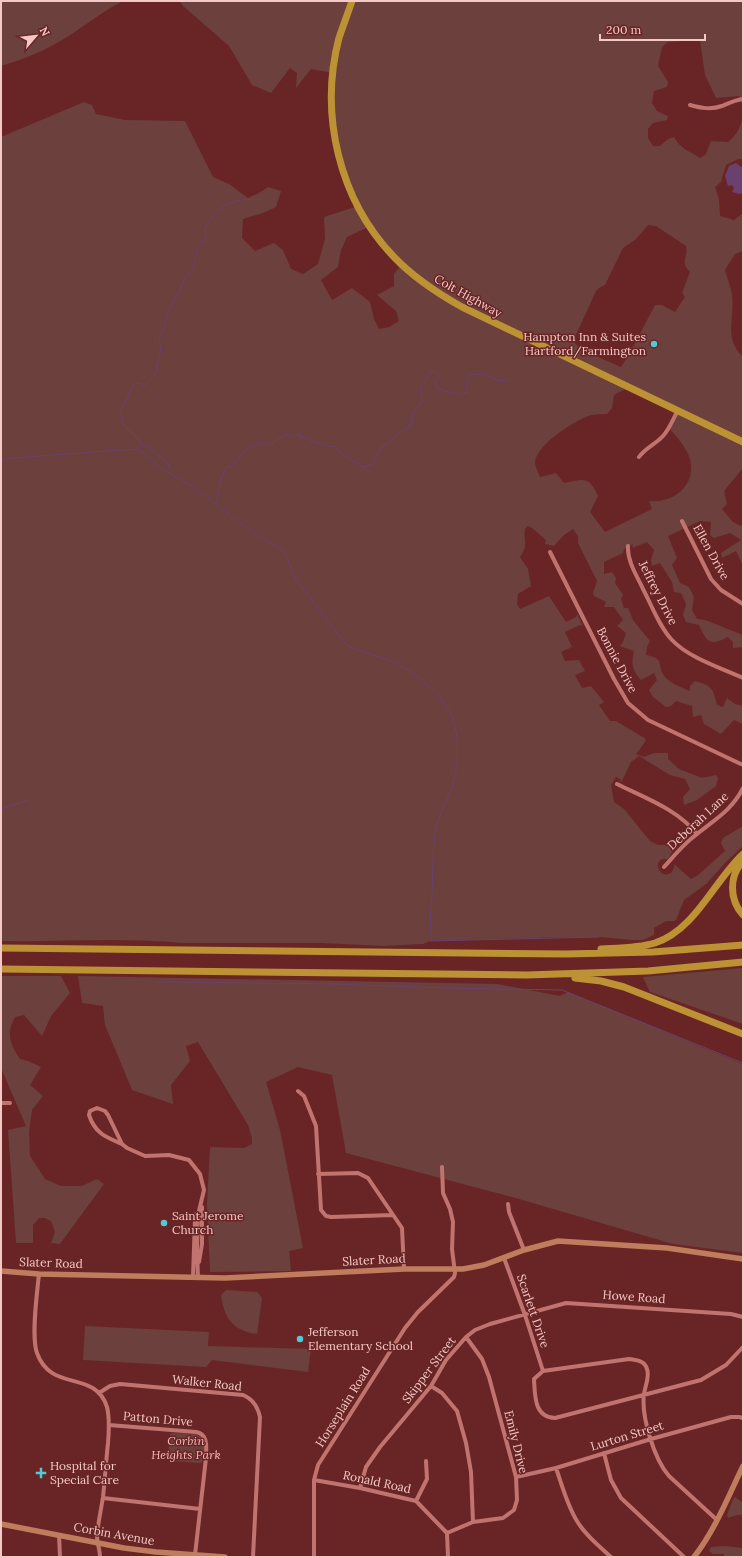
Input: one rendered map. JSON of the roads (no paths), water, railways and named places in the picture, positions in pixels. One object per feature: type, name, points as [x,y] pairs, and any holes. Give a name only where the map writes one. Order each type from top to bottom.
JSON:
[{"type":"highway","name":"Colt Highway","points":[[352,1],[339,38],[333,73],[331,98],[334,135],[341,165],[352,194],[363,216],[384,246],[420,281],[456,304],[505,329],[743,442]]},
{"type":"highway","points":[[566,954],[644,945],[669,937],[689,920],[743,854]]},
{"type":"highway","points":[[743,860],[734,874],[732,889],[734,902],[743,915]]},
{"type":"highway","points":[[1,948],[566,954],[647,952],[743,945]]},
{"type":"highway","points":[[1,969],[551,975],[648,971],[743,962]]},
{"type":"highway","points":[[551,975],[565,978],[596,980],[617,985],[743,1034]]},
{"type":"main road","name":"Slater Road","points":[[1,1272],[225,1278],[404,1269],[474,1268],[524,1250],[558,1241],[667,1248],[743,1259]]},
{"type":"main road","points":[[694,1557],[703,1545],[717,1520],[743,1466]]},
{"type":"main road","name":"Corbin Avenue","points":[[1,1524],[156,1555],[225,1557]]},
{"type":"street","points":[[690,105],[704,108],[714,108],[735,100],[743,99]]},
{"type":"street","points":[[639,458],[663,436],[678,410]]},
{"type":"street","name":"Ellen Drive","points":[[682,521],[711,578],[721,590],[743,604]]},
{"type":"street","name":"Jeffrey Drive","points":[[628,546],[628,555],[633,569],[662,625],[673,640],[688,652],[743,678]]},
{"type":"street","name":"Bonnie Drive","points":[[550,552],[614,679],[628,703],[648,720],[743,765]]},
{"type":"street","points":[[617,784],[672,812],[685,821],[697,834]]},
{"type":"street","name":"Deborah Lane","points":[[664,867],[679,850],[697,834],[727,811],[736,801],[743,788]]},
{"type":"street","points":[[298,1091],[304,1096],[316,1126],[321,1210],[326,1216],[393,1214]]},
{"type":"street","points":[[1,1103],[10,1103]]},
{"type":"street","points":[[122,1144],[105,1111],[97,1108],[90,1111],[89,1115],[96,1130],[108,1137],[144,1156],[169,1155],[189,1160],[200,1174],[204,1190],[198,1215],[197,1250],[199,1263],[196,1278]]},
{"type":"street","points":[[442,1167],[443,1193],[450,1209],[453,1222],[452,1249],[454,1269]]},
{"type":"street","points":[[318,1174],[358,1173],[368,1178],[402,1228],[404,1269]]},
{"type":"street","points":[[196,1278],[195,1218],[201,1203]]},
{"type":"street","points":[[508,1204],[509,1212],[524,1250]]},
{"type":"street","name":"Scarlett Drive","points":[[504,1258],[525,1315],[543,1371]]},
{"type":"street","name":"Horseplain Road","points":[[314,1557],[314,1480],[318,1465],[405,1328],[418,1312],[453,1279],[454,1269]]},
{"type":"street","points":[[39,1274],[34,1336],[36,1352],[44,1366],[53,1374],[68,1380],[85,1383],[99,1393],[107,1408],[109,1425],[103,1498],[97,1536],[100,1557]]},
{"type":"street","name":"Howe Road","points":[[525,1315],[546,1307],[566,1303],[743,1316]]},
{"type":"street","name":"Skipper Street","points":[[360,1488],[366,1467],[380,1447],[431,1386],[446,1360],[466,1337],[476,1330],[490,1324],[525,1315]]},
{"type":"street","name":"Emily Drive","points":[[447,1533],[473,1522],[504,1518],[514,1510],[517,1500],[516,1477],[489,1377],[482,1358],[466,1337]]},
{"type":"street","points":[[717,1520],[662,1468],[657,1459],[644,1411],[644,1394],[648,1376],[647,1368],[643,1362],[629,1359],[543,1371],[534,1379],[535,1396],[538,1406],[542,1413],[548,1418],[555,1418],[644,1394],[701,1380],[726,1365],[743,1347]]},
{"type":"street","name":"Walker Road","points":[[99,1393],[110,1386],[127,1385],[243,1395],[253,1402],[259,1412],[260,1424],[253,1557]]},
{"type":"street","points":[[431,1386],[442,1392],[457,1411],[472,1472],[473,1522]]},
{"type":"street","name":"Lurton Street","points":[[516,1477],[556,1468],[651,1438],[731,1417],[743,1418]]},
{"type":"street","name":"Patton Drive","points":[[109,1425],[196,1432],[202,1434],[205,1440],[206,1450],[195,1555]]},
{"type":"street","points":[[604,1453],[611,1480],[621,1498],[684,1557]]},
{"type":"street","points":[[416,1500],[427,1479],[426,1461]]},
{"type":"street","points":[[556,1468],[577,1521],[592,1539],[611,1557]]},
{"type":"street","name":"Ronald Road","points":[[314,1480],[416,1500],[447,1533]]},
{"type":"street","points":[[103,1498],[200,1509]]},
{"type":"street","points":[[447,1533],[450,1557]]},
{"type":"street","points":[[58,1535],[60,1557]]},
{"type":"waterway","points":[[168,468],[169,465],[150,448],[141,444],[124,425],[121,411],[134,384],[138,383],[145,385],[152,378],[158,368],[156,366],[160,353],[159,340],[164,330],[167,315],[180,291],[184,279],[194,266],[198,247],[205,240],[206,229],[209,222],[216,213],[227,204],[249,199],[264,200]]},
{"type":"waterway","points":[[363,467],[373,464],[382,446],[391,442],[396,434],[405,430],[413,422],[412,415],[422,401],[420,387],[426,380],[429,373],[434,371],[439,376],[435,384],[438,389],[457,393],[468,392],[466,381],[470,375],[484,374],[496,380],[509,381]]},
{"type":"waterway","points":[[217,504],[220,482],[226,467],[232,467],[242,453],[260,442],[270,446],[277,439],[287,434],[294,436],[301,434],[300,437],[331,447],[335,446],[340,452],[371,473]]},
{"type":"waterway","points":[[1,461],[11,458],[136,449],[144,453],[162,469],[192,486],[255,534],[282,550],[287,557],[295,578],[346,645],[403,667],[420,679],[440,698],[451,715],[458,744],[458,755],[453,784],[436,829],[433,854],[430,918],[432,941]]},
{"type":"waterway","points":[[1,809],[28,800]]},
{"type":"waterway","points":[[430,941],[599,937]]},
{"type":"waterway","points":[[158,982],[335,984],[562,990],[743,1063]]},
{"type":"place","name":"Hampton Inn & Suites Hartford/Farmington","points":[[654,344]]},
{"type":"place","name":"Saint Jerome Church","points":[[164,1223]]},
{"type":"place","name":"Jefferson Elementary School","points":[[300,1339]]},
{"type":"place","name":"Hospital for Special Care","points":[[41,1473]]},
{"type":"park label","name":"Corbin Heights Park","points":[[186,1448]]}]
